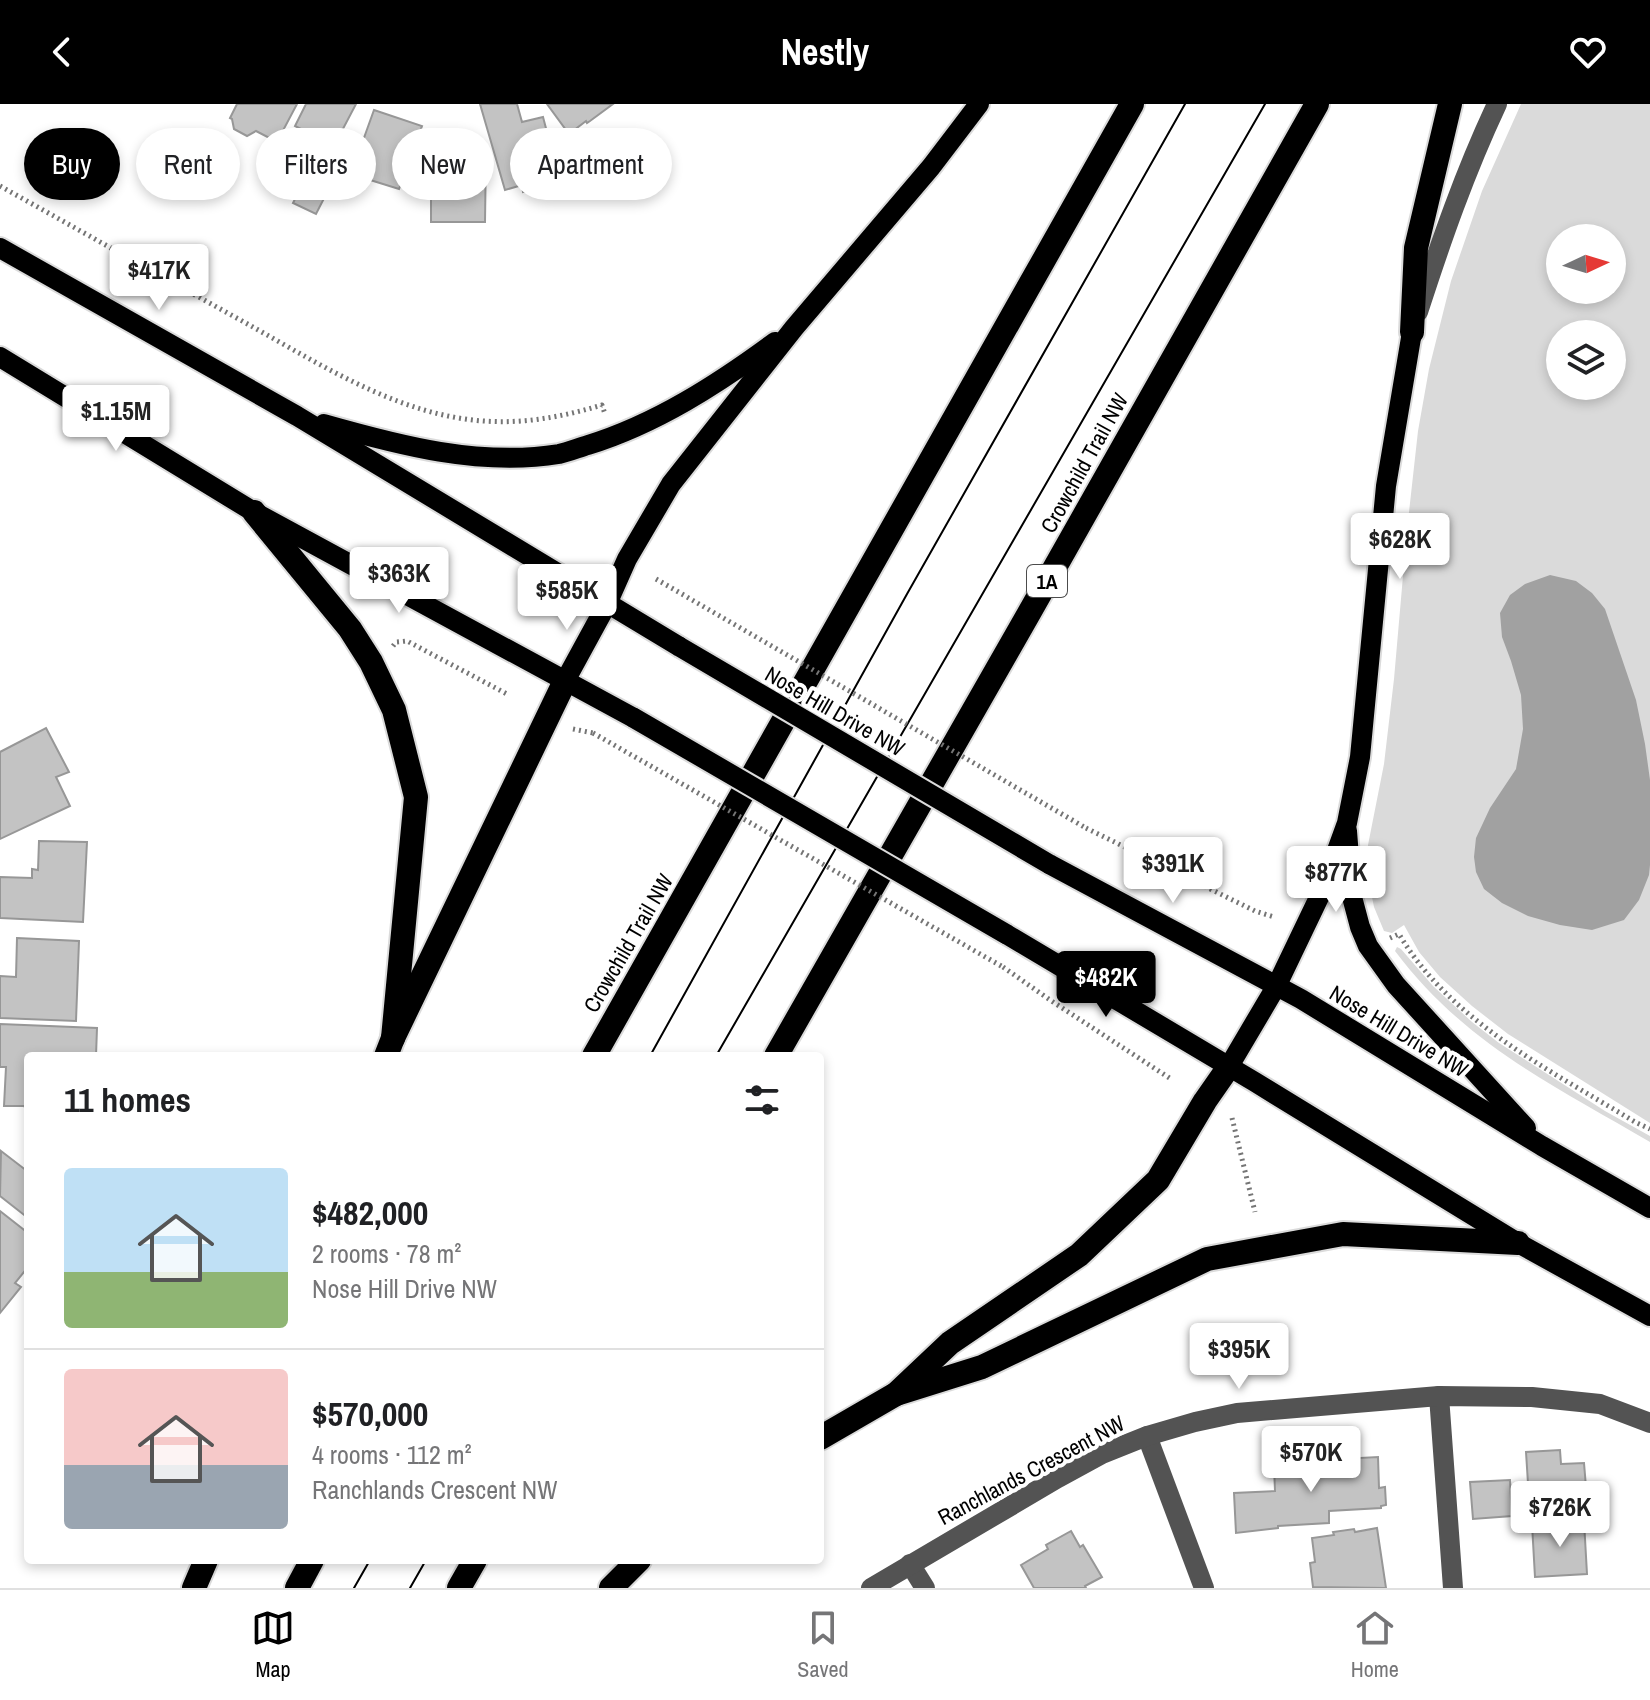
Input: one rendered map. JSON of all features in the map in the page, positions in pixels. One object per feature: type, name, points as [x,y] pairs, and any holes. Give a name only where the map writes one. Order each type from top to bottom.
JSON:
[{"type":"highway","name":"Crowchild Trail NW","points":[[596,1052],[1132,104]]},
{"type":"highway","name":"Crowchild Trail NW","points":[[778,1052],[1317,104]]},
{"type":"highway","points":[[1412,332],[1416,248],[1450,104]]},
{"type":"highway","points":[[254,512],[350,629],[371,662],[394,710],[416,797],[390,1047]]},
{"type":"highway","points":[[390,1047],[565,681]]},
{"type":"highway","points":[[896,1394],[950,1343],[1079,1255],[1158,1180],[1228,1068]]},
{"type":"highway","points":[[824,1436],[896,1394],[982,1367],[1207,1259],[1343,1234],[1518,1243]]},
{"type":"highway","points":[[194,1588],[204,1564]]},
{"type":"highway","points":[[297,1588],[310,1564]]},
{"type":"highway","points":[[459,1588],[473,1564]]},
{"type":"highway","points":[[611,1588],[635,1564]]},
{"type":"main road","points":[[565,681],[607,604],[627,559],[671,484],[794,328],[931,167],[979,104]]},
{"type":"main road","name":"Nose Hill Drive NW","points":[[0,248],[297,416],[607,604],[1049,864],[1277,985],[1650,1208]]},
{"type":"main road","points":[[297,416],[389,443],[454,453],[502,458],[559,454],[614,437],[655,417],[724,380],[794,328]]},
{"type":"main road","points":[[1228,1068],[1277,985],[1323,889],[1347,823],[1360,757],[1386,486],[1412,332]]},
{"type":"main road","points":[[0,357],[254,512],[634,718],[1006,934],[1518,1243],[1650,1316]]},
{"type":"main road","points":[[1347,823],[1352,897],[1368,946],[1396,985],[1542,1146]]},
{"type":"street","points":[[1412,332],[1440,241],[1497,104]]},
{"type":"street","points":[[1439,1396],[1453,1588]]},
{"type":"street","name":"Ranchlands Crescent NW","points":[[871,1588],[1102,1454],[1147,1436],[1237,1413],[1439,1396],[1532,1397],[1600,1404],[1650,1423]]},
{"type":"street","points":[[1147,1436],[1204,1588]]},
{"type":"street","points":[[910,1564],[925,1588]]},
{"type":"path","points":[[0,186],[324,367],[397,401],[454,418],[490,422],[527,422],[602,405],[606,415]]},
{"type":"path","points":[[656,579],[1086,828],[1255,911],[1274,917]]},
{"type":"path","points":[[390,650],[396,642],[407,641],[507,694]]},
{"type":"path","points":[[568,727],[593,733],[1003,967],[1171,1079]]},
{"type":"path","points":[[1388,939],[1399,934],[1412,956],[1444,992],[1489,1030],[1650,1129]]},
{"type":"path","points":[[1232,1118],[1255,1212]]},
{"type":"shaded area","points":[[1521,104],[1650,104],[1650,1123],[1508,1034],[1472,1006],[1440,977],[1419,952],[1404,925],[1392,933],[1384,931],[1374,907],[1368,877],[1368,845],[1384,764],[1418,431],[1429,369],[1451,281],[1482,191]]},
{"type":"shaded area","points":[[1550,575],[1576,581],[1592,593],[1605,609],[1636,700],[1650,780],[1649,875],[1639,900],[1624,920],[1592,930],[1528,916],[1502,903],[1484,889],[1476,872],[1474,857],[1476,838],[1490,808],[1516,769],[1523,729],[1521,695],[1502,637],[1500,613],[1510,595],[1525,584]]},
{"type":"shaded area","points":[[1397,947],[1433,986],[1499,1043],[1650,1136],[1650,1142],[1545,1081],[1481,1037],[1422,984],[1395,951]]},
{"type":"building","points":[[237,104],[297,104],[284,128],[256,128],[247,136],[240,132],[240,128],[234,128],[230,118]]},
{"type":"building","points":[[306,104],[356,104],[343,128],[295,126]]},
{"type":"building","points":[[480,104],[517,104],[522,122],[543,117],[546,128],[510,128],[510,189],[505,190],[494,152],[494,128],[487,128]]},
{"type":"building","points":[[547,104],[613,104],[587,123],[577,128],[565,128]]},
{"type":"building","points":[[374,110],[422,126],[392,128],[392,187],[376,182],[376,128],[368,128]]},
{"type":"building","points":[[294,200],[323,200],[316,214],[293,203]]},
{"type":"building","points":[[431,200],[485,200],[485,222],[431,222]]},
{"type":"building","points":[[46,728],[69,772],[56,777],[70,806],[0,839],[0,752]]},
{"type":"building","points":[[39,841],[87,842],[83,922],[0,918],[0,877],[32,878],[32,869],[38,870]]},
{"type":"building","points":[[17,938],[79,941],[76,1021],[0,1018],[0,976],[16,977]]},
{"type":"building","points":[[0,1024],[97,1028],[96,1052],[24,1052],[24,1106],[4,1106],[6,1067],[0,1067]]},
{"type":"building","points":[[1,1151],[24,1169],[24,1215],[0,1196]]},
{"type":"building","points":[[0,1211],[24,1230],[24,1272],[15,1283],[21,1287],[0,1313]]},
{"type":"building","points":[[1560,1450],[1561,1464],[1584,1463],[1588,1511],[1530,1515],[1526,1452]]},
{"type":"building","points":[[1378,1457],[1379,1488],[1385,1487],[1386,1505],[1381,1508],[1329,1511],[1329,1523],[1278,1526],[1236,1533],[1234,1493],[1275,1491],[1274,1466],[1304,1465],[1304,1459]]},
{"type":"building","points":[[1510,1480],[1512,1516],[1473,1519],[1470,1482]]},
{"type":"building","points":[[1584,1521],[1587,1574],[1535,1577],[1532,1524]]},
{"type":"building","points":[[1377,1528],[1386,1588],[1313,1587],[1310,1563],[1315,1562],[1312,1538],[1334,1535],[1333,1532]]},
{"type":"building","points":[[1071,1531],[1102,1577],[1086,1588],[1034,1588],[1021,1565],[1048,1549],[1046,1545]]},
{"type":"tram line","points":[[652,1052],[1185,104]]},
{"type":"tram line","points":[[718,1052],[1265,104]]},
{"type":"tram line","points":[[354,1588],[368,1564]]},
{"type":"tram line","points":[[410,1588],[424,1564]]}]
